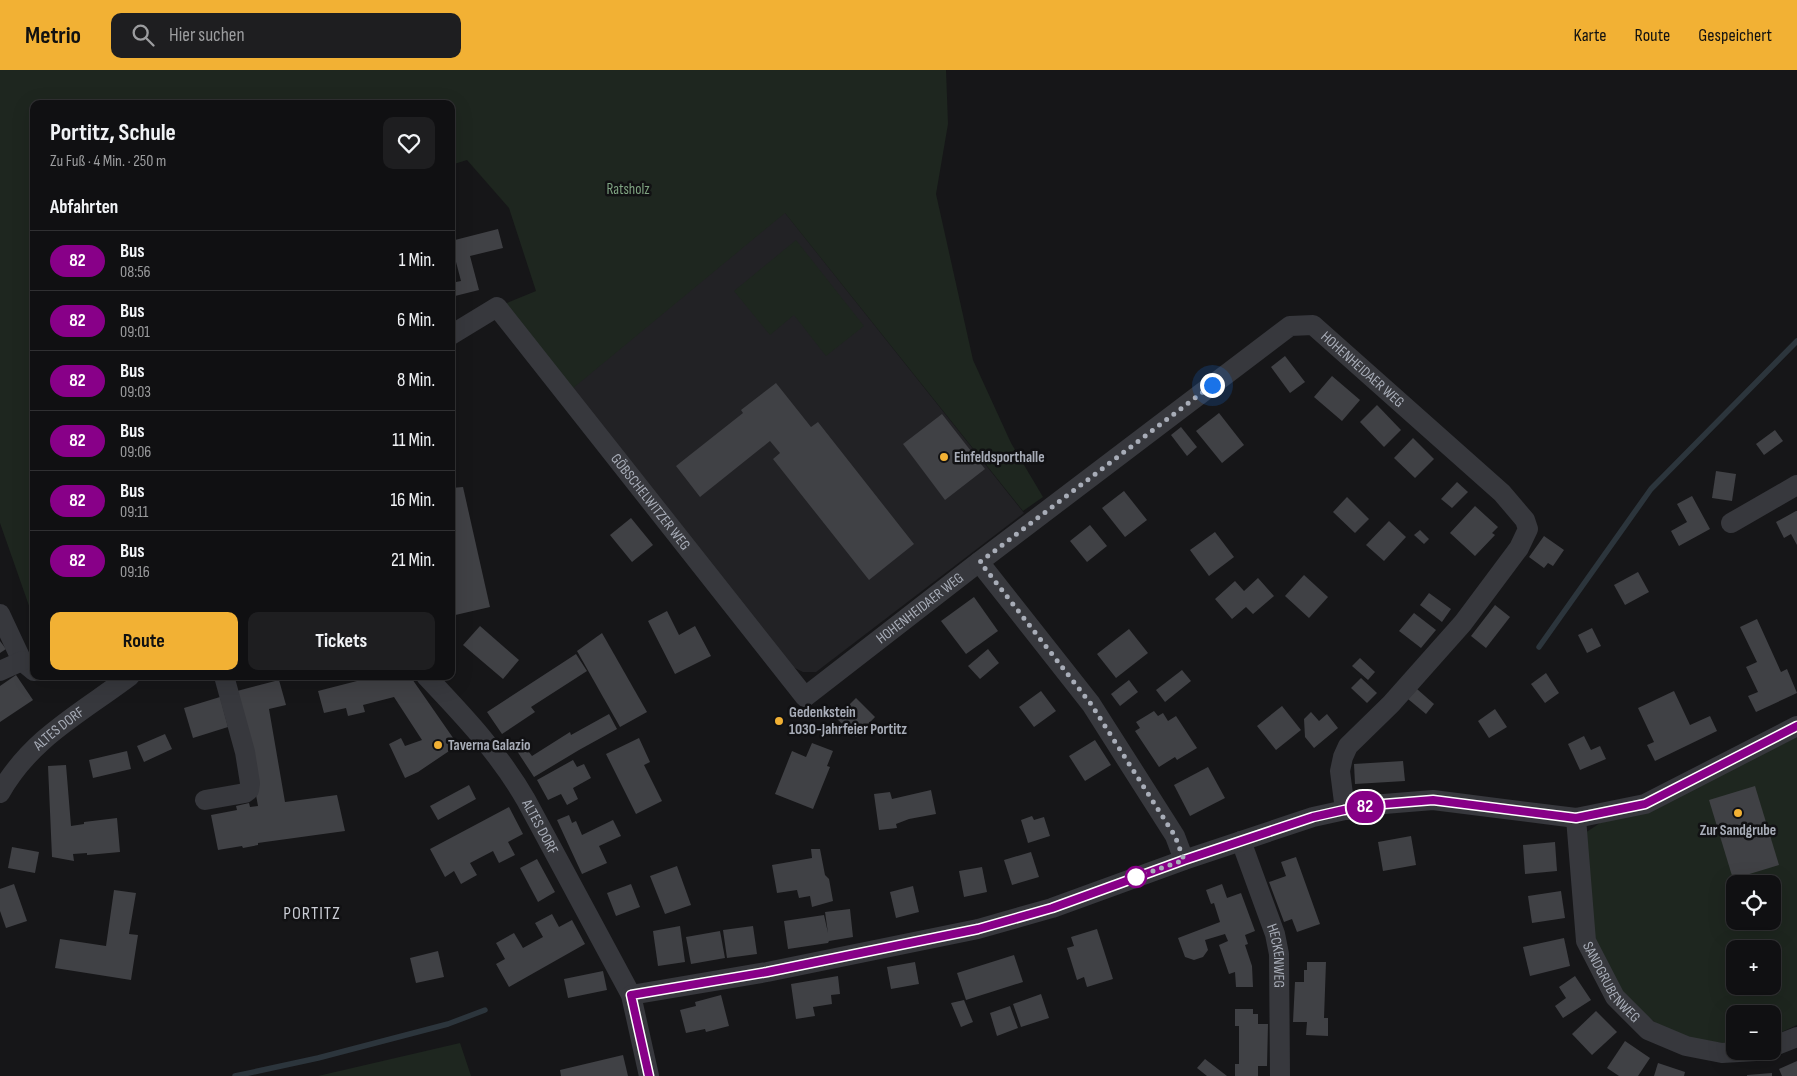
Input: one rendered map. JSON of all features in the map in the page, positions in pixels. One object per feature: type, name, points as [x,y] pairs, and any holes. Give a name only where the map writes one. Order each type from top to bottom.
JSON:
[{"type":"street","name":"GÖBSCHELWITZER WEG","points":[[455,334],[497,308],[805,697]]},
{"type":"street","name":"HOHENHEIDAER WEG","points":[[805,697],[1290,326],[1314,324],[1502,493],[1525,520],[1528,529],[1518,548],[1463,624],[1391,704],[1348,746],[1342,757],[1340,771],[1344,810]]},
{"type":"street","points":[[1731,523],[1797,485]]},
{"type":"street","points":[[980,562],[1091,704],[1175,836],[1184,860]]},
{"type":"street","points":[[0,614],[28,666],[0,671]]},
{"type":"street","name":"ALTES DORF","points":[[0,793],[16,768],[37,744],[124,680]]},
{"type":"street","points":[[205,800],[245,793],[249,790],[250,783],[245,752],[225,680]]},
{"type":"street","name":"ALTES DORF","points":[[430,680],[494,752],[510,772],[526,800],[631,995],[650,1076]]},
{"type":"street","points":[[631,995],[767,972],[978,929],[1052,908],[1184,860],[1313,817],[1344,810],[1433,800],[1576,818],[1645,804],[1797,726]]},
{"type":"street","name":"SANDGRUBENWEG","points":[[1576,818],[1586,941],[1615,997],[1648,1030],[1686,1046],[1726,1053]]},
{"type":"street","name":"HECKENWEG","points":[[1241,841],[1275,934],[1279,954],[1280,1076]]},
{"type":"street","points":[[1781,1043],[1797,1037]]},
{"type":"shaded area","points":[[774,199],[1024,513],[816,672],[803,672],[791,666],[508,310]]},
{"type":"green space","name":"Ratsholz","points":[[0,70],[946,70],[948,124],[936,194],[973,360],[1011,443],[1043,497],[1023,511],[785,213],[566,394],[497,307],[536,291],[509,208],[467,160],[455,164],[455,100],[30,100],[30,609],[0,523]]},
{"type":"green space","points":[[796,240],[864,326],[826,356],[794,315],[770,335],[734,291]]},
{"type":"green space","points":[[1797,737],[1797,1025],[1781,1032],[1781,1005],[1726,1005],[1726,1044],[1687,1038],[1661,1027],[1624,998],[1593,942],[1585,833],[1600,823],[1651,810]]},
{"type":"green space","points":[[460,1043],[471,1076],[318,1076]]},
{"type":"building","points":[[498,229],[503,248],[470,256],[479,290],[455,296],[455,282],[461,281],[455,258],[455,240]]},
{"type":"building","points":[[1285,356],[1305,382],[1290,393],[1271,367]]},
{"type":"building","points":[[1332,376],[1360,400],[1342,421],[1314,397]]},
{"type":"building","points":[[776,383],[811,427],[818,422],[914,544],[869,580],[773,459],[780,453],[770,441],[700,497],[676,466],[743,413],[741,410]]},
{"type":"building","points":[[1377,405],[1401,430],[1384,447],[1360,422]]},
{"type":"building","points":[[1219,413],[1244,445],[1222,463],[1196,431]]},
{"type":"building","name":"Einfeldsporthalle","points":[[942,414],[985,469],[945,500],[903,444]]},
{"type":"building","points":[[1181,427],[1197,447],[1187,456],[1171,435]]},
{"type":"building","points":[[1775,430],[1783,441],[1764,455],[1756,444]]},
{"type":"building","points":[[1413,438],[1434,459],[1415,478],[1394,458]]},
{"type":"building","points":[[1716,471],[1736,474],[1732,501],[1712,498]]},
{"type":"building","points":[[1457,482],[1468,492],[1452,508],[1441,499]]},
{"type":"building","points":[[463,487],[490,607],[455,615],[455,488]]},
{"type":"building","points":[[1124,491],[1147,520],[1125,537],[1102,508]]},
{"type":"building","points":[[1692,496],[1710,529],[1679,546],[1671,531],[1687,522],[1677,504]]},
{"type":"building","points":[[1347,497],[1369,519],[1355,533],[1333,512]]},
{"type":"building","points":[[1475,506],[1498,527],[1492,533],[1495,535],[1475,556],[1450,533]]},
{"type":"building","points":[[1796,511],[1797,545],[1791,534],[1784,538],[1776,522]]},
{"type":"building","points":[[631,518],[653,545],[632,562],[610,535]]},
{"type":"building","points":[[1389,521],[1406,537],[1384,561],[1366,545]]},
{"type":"building","points":[[1090,525],[1107,546],[1087,562],[1070,541]]},
{"type":"building","points":[[1420,530],[1429,539],[1424,544],[1414,535]]},
{"type":"building","points":[[1215,532],[1234,557],[1209,576],[1190,550]]},
{"type":"building","points":[[1544,536],[1564,550],[1553,566],[1548,563],[1544,568],[1529,557]]},
{"type":"building","points":[[1638,572],[1649,592],[1625,605],[1614,585]]},
{"type":"building","points":[[1304,575],[1328,597],[1309,618],[1285,596]]},
{"type":"building","points":[[1258,578],[1274,596],[1253,614],[1246,607],[1232,619],[1215,599],[1235,581],[1244,591]]},
{"type":"building","points":[[1429,593],[1451,609],[1442,622],[1420,605]]},
{"type":"building","points":[[974,597],[998,631],[966,654],[941,621]]},
{"type":"building","points":[[1495,605],[1510,617],[1486,648],[1471,636]]},
{"type":"building","points":[[667,611],[679,635],[695,626],[711,656],[675,674],[648,621]]},
{"type":"building","points":[[1414,613],[1436,630],[1421,648],[1399,631]]},
{"type":"building","points":[[1757,619],[1781,672],[1787,669],[1797,693],[1756,712],[1748,696],[1758,692],[1746,667],[1757,662],[1740,627]]},
{"type":"building","points":[[480,626],[519,660],[503,679],[463,645]]},
{"type":"building","points":[[1592,628],[1601,646],[1587,653],[1578,635]]},
{"type":"building","points":[[1129,629],[1148,653],[1116,678],[1097,654]]},
{"type":"building","points":[[602,633],[647,712],[620,727],[577,651]]},
{"type":"building","points":[[0,641],[6,649],[0,653]]},
{"type":"building","points":[[988,649],[999,663],[980,679],[968,666]]},
{"type":"building","points":[[576,654],[587,671],[531,707],[535,712],[502,734],[487,712]]},
{"type":"building","points":[[1360,658],[1375,672],[1368,680],[1352,666]]},
{"type":"building","points":[[1182,670],[1191,681],[1165,702],[1156,690]]},
{"type":"building","points":[[1546,673],[1559,693],[1545,703],[1531,684]]},
{"type":"building","points":[[16,675],[33,700],[0,722],[0,686]]},
{"type":"building","points":[[1361,678],[1377,693],[1367,703],[1351,688]]},
{"type":"building","points":[[279,680],[286,705],[269,709],[285,802],[337,795],[345,831],[258,843],[258,845],[243,848],[242,846],[218,850],[211,815],[237,810],[236,806],[249,803],[250,807],[258,806],[237,691]]},
{"type":"building","points":[[413,680],[458,745],[418,772],[405,778],[389,744],[401,738],[405,746],[422,740],[394,697],[363,705],[365,712],[348,716],[346,708],[324,713],[318,691],[357,681]]},
{"type":"building","points":[[1129,680],[1138,692],[1120,706],[1111,694]]},
{"type":"building","points":[[1417,689],[1434,704],[1426,714],[1408,699]]},
{"type":"building","points":[[1041,691],[1056,711],[1034,727],[1019,707]]},
{"type":"building","points":[[1674,691],[1690,725],[1710,716],[1717,731],[1655,761],[1647,745],[1654,742],[1638,708]]},
{"type":"building","points":[[220,697],[228,727],[193,738],[184,708]]},
{"type":"building","points":[[856,698],[875,717],[856,737],[836,718]]},
{"type":"building","points":[[1282,706],[1301,730],[1276,750],[1257,726]]},
{"type":"building","points":[[1495,709],[1507,727],[1489,738],[1478,721]]},
{"type":"building","points":[[1154,711],[1158,716],[1163,713],[1168,721],[1176,716],[1197,748],[1177,760],[1175,757],[1159,767],[1135,731],[1140,728],[1136,722]]},
{"type":"building","points":[[1311,712],[1319,721],[1327,714],[1338,728],[1314,748],[1305,737],[1304,719]]},
{"type":"building","points":[[609,714],[617,729],[534,777],[517,751],[525,747],[532,756],[570,732],[571,735]]},
{"type":"building","points":[[165,734],[172,749],[144,762],[137,746]]},
{"type":"building","points":[[1584,736],[1591,750],[1600,746],[1606,759],[1580,770],[1568,744]]},
{"type":"building","points":[[639,738],[650,762],[644,765],[662,801],[636,814],[606,754]]},
{"type":"building","points":[[1095,740],[1111,765],[1085,781],[1069,756]]},
{"type":"building","points":[[812,743],[833,751],[827,766],[830,767],[813,809],[775,794],[792,751],[806,757]]},
{"type":"building","points":[[127,751],[131,769],[93,778],[89,760]]},
{"type":"building","points":[[573,760],[577,767],[584,764],[591,778],[573,788],[578,799],[567,805],[561,794],[548,800],[537,780]]},
{"type":"building","points":[[1403,761],[1405,781],[1355,784],[1354,764]]},
{"type":"building","points":[[66,765],[71,826],[84,824],[84,822],[117,818],[120,852],[87,855],[87,853],[73,854],[74,861],[52,857],[48,766]]},
{"type":"building","points":[[1208,767],[1225,798],[1190,816],[1174,785]]},
{"type":"building","points":[[469,785],[476,799],[438,820],[430,806]]},
{"type":"building","points":[[1755,786],[1779,865],[1746,875],[1732,875],[1709,800]]},
{"type":"building","points":[[931,790],[936,814],[909,819],[896,824],[897,828],[879,830],[874,794],[890,792],[892,799]]},
{"type":"building","points":[[509,807],[523,834],[508,842],[515,855],[499,863],[493,851],[470,863],[477,875],[461,884],[454,871],[445,877],[430,849]]},
{"type":"building","points":[[569,815],[572,823],[576,821],[582,835],[613,820],[621,836],[599,846],[607,863],[582,874],[557,820]]},
{"type":"building","points":[[1032,816],[1034,820],[1044,817],[1050,836],[1028,843],[1021,820]]},
{"type":"building","points":[[1411,836],[1416,865],[1383,871],[1378,842]]},
{"type":"building","points":[[1555,842],[1557,871],[1525,874],[1523,845]]},
{"type":"building","points":[[12,847],[39,852],[35,873],[8,868]]},
{"type":"building","points":[[811,849],[820,849],[833,901],[812,907],[810,896],[799,898],[797,890],[777,893],[772,865],[812,858]]},
{"type":"building","points":[[1031,852],[1039,877],[1012,885],[1004,860]]},
{"type":"building","points":[[1296,857],[1320,924],[1297,932],[1292,919],[1284,922],[1269,882],[1286,876],[1281,862]]},
{"type":"building","points":[[537,859],[555,892],[538,902],[520,868]]},
{"type":"building","points":[[677,866],[691,905],[665,914],[650,876]]},
{"type":"building","points":[[982,867],[987,892],[964,897],[959,871]]},
{"type":"building","points":[[14,884],[27,921],[6,928],[0,911],[0,889]]},
{"type":"building","points":[[631,884],[640,907],[616,916],[607,893]]},
{"type":"building","points":[[1222,884],[1227,898],[1241,893],[1255,931],[1245,935],[1248,944],[1245,945],[1252,966],[1253,987],[1236,987],[1235,972],[1229,974],[1219,945],[1228,941],[1225,934],[1205,940],[1208,950],[1203,957],[1194,960],[1185,957],[1178,938],[1220,922],[1214,903],[1211,904],[1206,890]]},
{"type":"building","points":[[913,886],[919,912],[896,918],[890,892]]},
{"type":"building","points":[[114,890],[136,893],[129,934],[138,935],[131,980],[55,968],[60,939],[106,946]]},
{"type":"building","points":[[1561,891],[1565,918],[1532,923],[1528,896]]},
{"type":"building","points":[[850,909],[853,937],[788,949],[784,921],[824,915],[828,933],[825,912]]},
{"type":"building","points":[[552,914],[559,927],[572,920],[585,944],[509,987],[496,964],[505,959],[496,943],[514,933],[523,948],[543,937],[535,923]]},
{"type":"building","points":[[680,926],[685,962],[658,966],[653,931]]},
{"type":"building","points":[[753,926],[757,954],[727,958],[723,930]]},
{"type":"building","points":[[1097,929],[1113,979],[1087,987],[1084,977],[1077,980],[1067,948],[1074,946],[1071,937]]},
{"type":"building","points":[[720,931],[725,958],[691,964],[686,937]]},
{"type":"building","points":[[1564,938],[1570,966],[1530,976],[1523,947]]},
{"type":"building","points":[[438,951],[444,977],[416,983],[410,958]]},
{"type":"building","points":[[1014,955],[1023,982],[966,1000],[957,973]]},
{"type":"building","points":[[915,962],[919,984],[891,989],[887,967]]},
{"type":"building","points":[[1307,962],[1326,962],[1324,1018],[1328,1018],[1328,1036],[1306,1035],[1307,1022],[1293,1022],[1295,982],[1304,982],[1304,970],[1307,970]]},
{"type":"building","points":[[603,971],[607,990],[568,998],[564,979]]},
{"type":"building","points":[[838,976],[840,994],[831,995],[832,1004],[813,1007],[815,1016],[796,1019],[791,984]]},
{"type":"building","points":[[1575,976],[1591,1000],[1563,1018],[1555,1006],[1566,998],[1559,987]]},
{"type":"building","points":[[1041,994],[1049,1018],[1021,1027],[1013,1004]]},
{"type":"building","points":[[721,995],[729,1026],[706,1032],[705,1029],[686,1033],[680,1010],[696,1006],[695,1002]]},
{"type":"building","points":[[964,1000],[973,1022],[961,1027],[951,1003]]},
{"type":"building","points":[[1010,1006],[1018,1028],[997,1036],[990,1013]]},
{"type":"building","points":[[1235,1009],[1253,1009],[1253,1014],[1258,1014],[1258,1024],[1268,1024],[1267,1066],[1258,1066],[1258,1076],[1235,1076],[1235,1064],[1239,1064],[1239,1026],[1235,1026]]},
{"type":"building","points":[[1596,1011],[1617,1032],[1592,1055],[1572,1034]]},
{"type":"building","points":[[1625,1041],[1650,1058],[1638,1076],[1619,1076],[1607,1068]]},
{"type":"building","points":[[623,1055],[628,1076],[561,1076],[560,1070]]},
{"type":"building","points":[[1205,1059],[1227,1076],[1207,1076],[1197,1068]]},
{"type":"building","points":[[1797,1061],[1797,1076],[1782,1076],[1779,1069]]},
{"type":"building","points":[[1658,1063],[1685,1072],[1684,1076],[1654,1076]]},
{"type":"building","points":[[1772,1073],[1772,1076],[1747,1076],[1747,1075]]},
{"type":"waterway","points":[[1539,647],[1651,489],[1797,341]]},
{"type":"waterway","points":[[235,1076],[318,1058],[448,1024],[485,1010]]},
{"type":"bus line","name":"82","points":[[649,1076],[631,995],[767,972],[978,929],[1052,908],[1184,860],[1313,817],[1344,810],[1433,800],[1576,818],[1645,804],[1797,726]]},
{"type":"place","name":"Einfeldsporthalle","points":[[944,457]]},
{"type":"place","name":"Gedenkstein 1030-Jahrfeier Portitz","points":[[779,721]]},
{"type":"place","name":"Taverna Galazio","points":[[438,745]]},
{"type":"place","name":"Zur Sandgrube","points":[[1738,813]]},
{"type":"district","name":"PORTITZ","points":[[312,913]]},
{"type":"route","points":[[1136,877],[1184,860],[1175,836],[1091,704],[980,562],[1212,385]]}]
